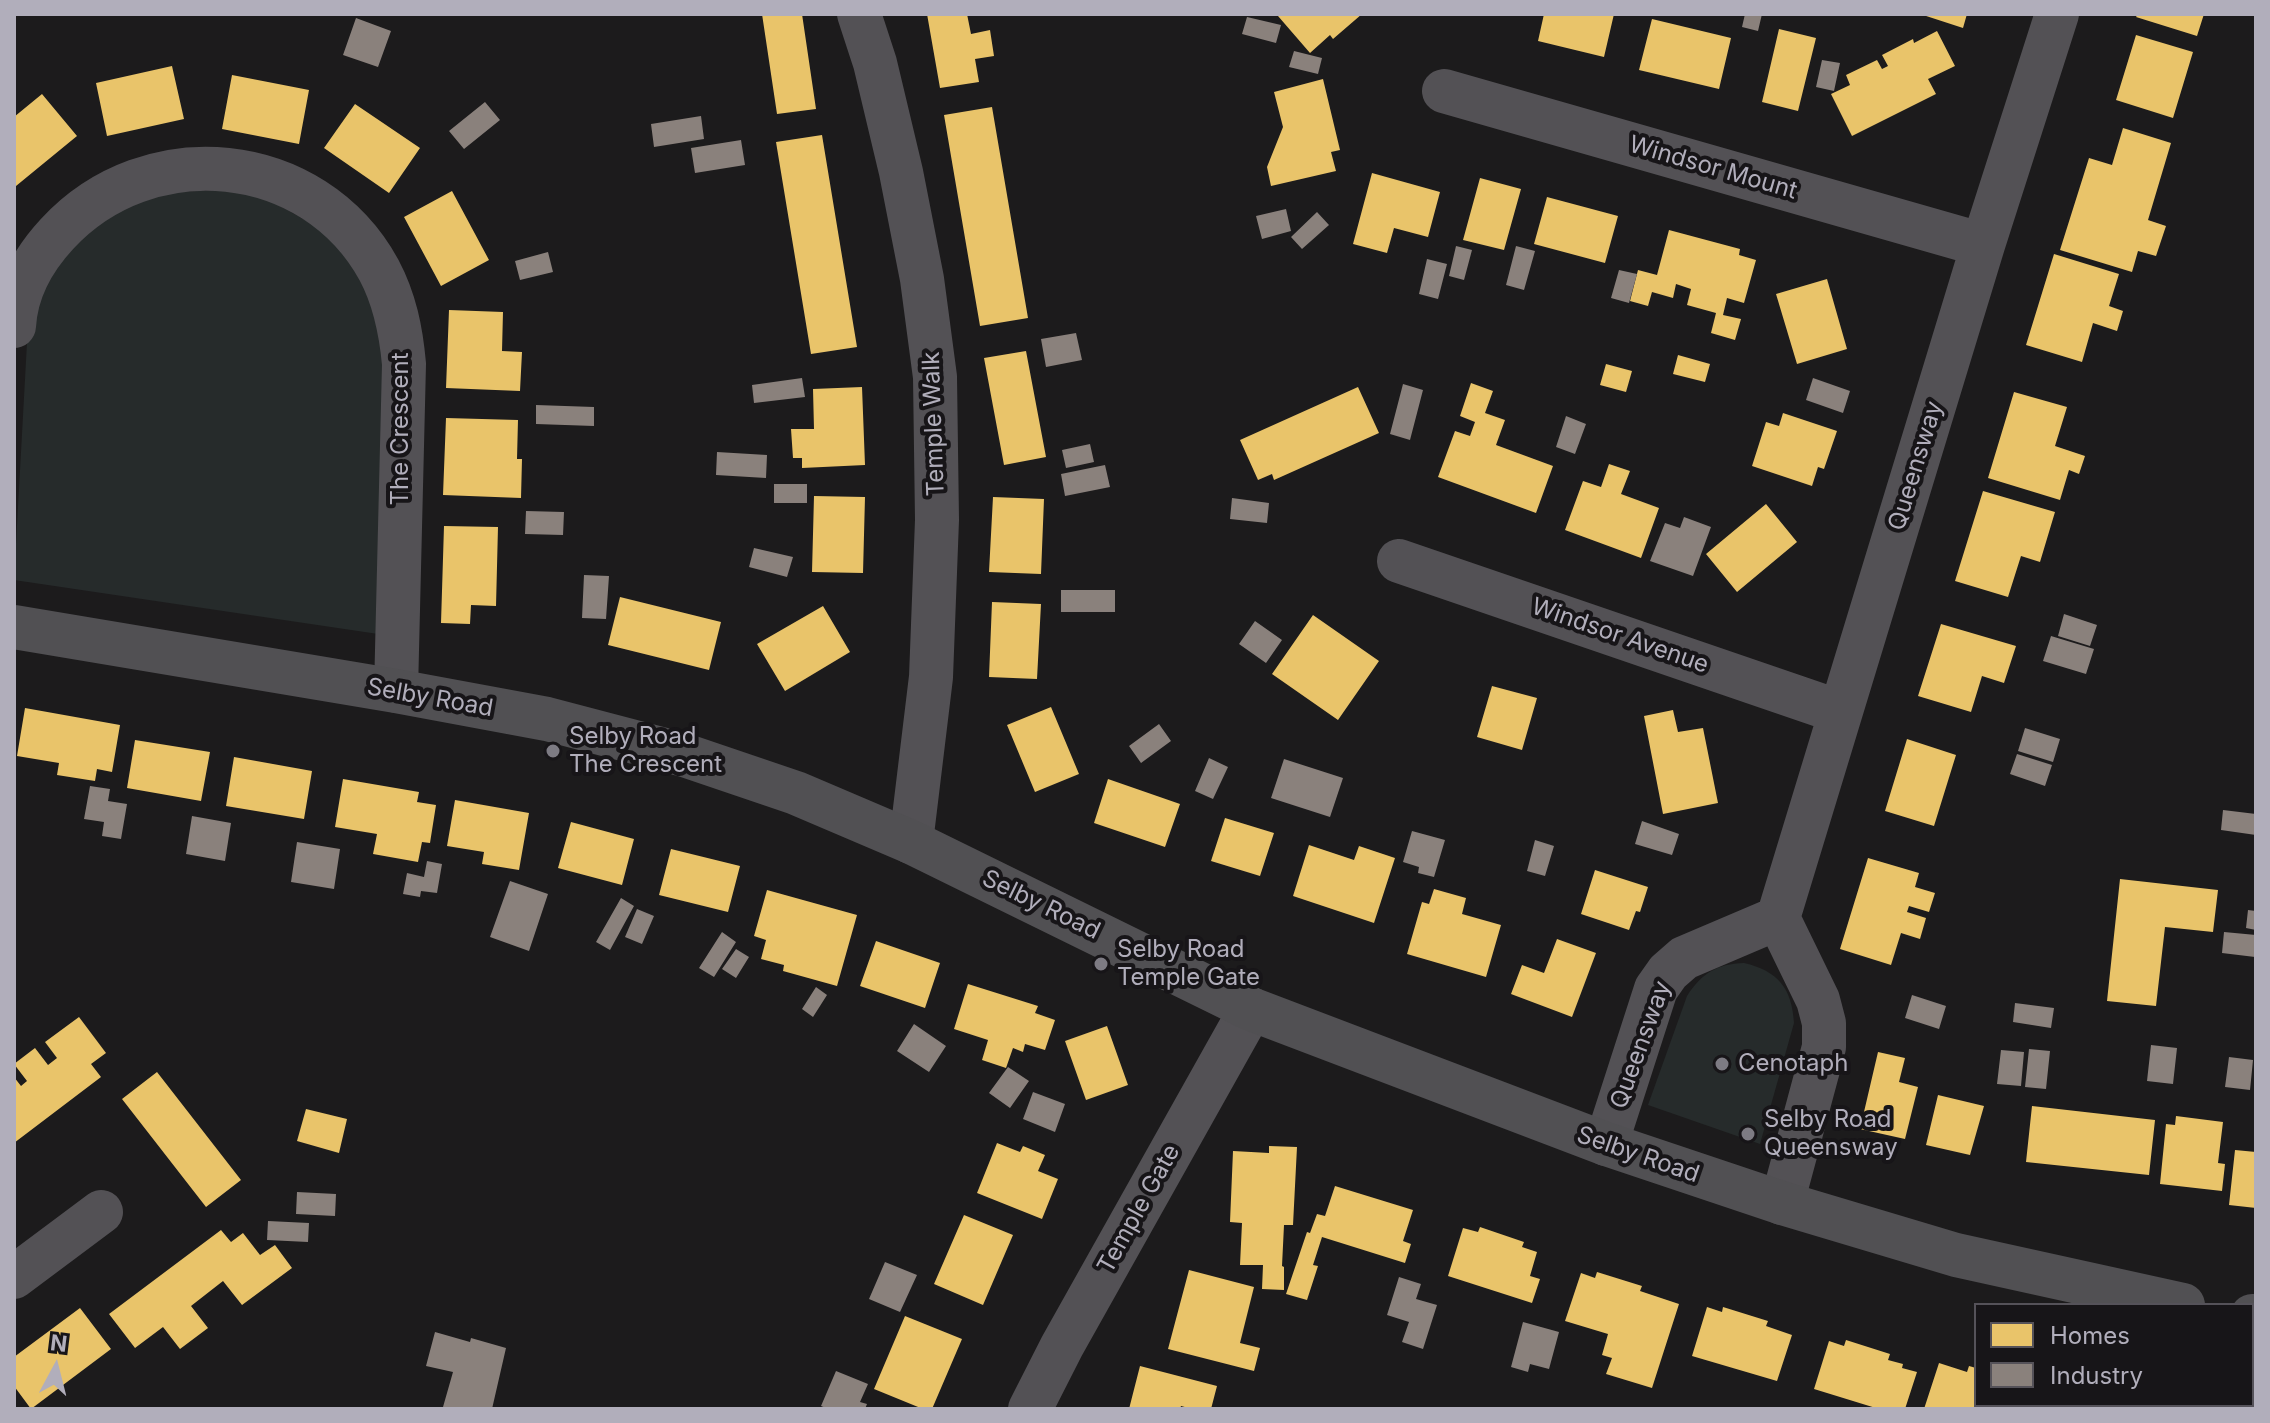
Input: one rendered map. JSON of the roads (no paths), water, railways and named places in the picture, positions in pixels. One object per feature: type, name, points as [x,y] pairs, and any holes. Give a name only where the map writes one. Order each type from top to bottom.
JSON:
[{"type":"main road","name":"Selby Road","points":[[14,627],[547,719],[684,755],[796,793],[911,842],[1251,1009],[1606,1144],[1782,1203],[1956,1255],[2174,1303]]},
{"type":"street","name":"Temple Walk","points":[[859,14],[875,63],[901,172],[922,279],[935,377],[937,520],[931,677],[911,842]]},
{"type":"street","name":"Queensway","points":[[1606,1144],[1656,989],[1668,972],[1684,958],[1778,918],[1983,245],[2057,14]]},
{"type":"street","name":"Windsor Mount","points":[[1444,91],[1983,245]]},
{"type":"street","name":"The Crescent","points":[[14,326],[15,303],[46,246],[94,201],[123,185],[186,169],[219,168],[251,173],[283,183],[338,219],[379,270],[401,331],[404,364],[396,691]]},
{"type":"street","name":"Windsor Avenue","points":[[1399,561],[1840,712]]},
{"type":"street","points":[[1778,918],[1818,1000],[1824,1023],[1824,1047],[1782,1203]]},
{"type":"street","name":"Temple Gate","points":[[1030,1409],[1251,1009]]},
{"type":"street","points":[[14,1277],[101,1212]]},
{"type":"place","name":"Selby Road The Crescent","points":[[553,751]]},
{"type":"place","name":"Selby Road Temple Gate","points":[[1101,964]]},
{"type":"place","name":"Cenotaph","points":[[1722,1064]]},
{"type":"place","name":"Selby Road Queensway","points":[[1748,1134]]}]
